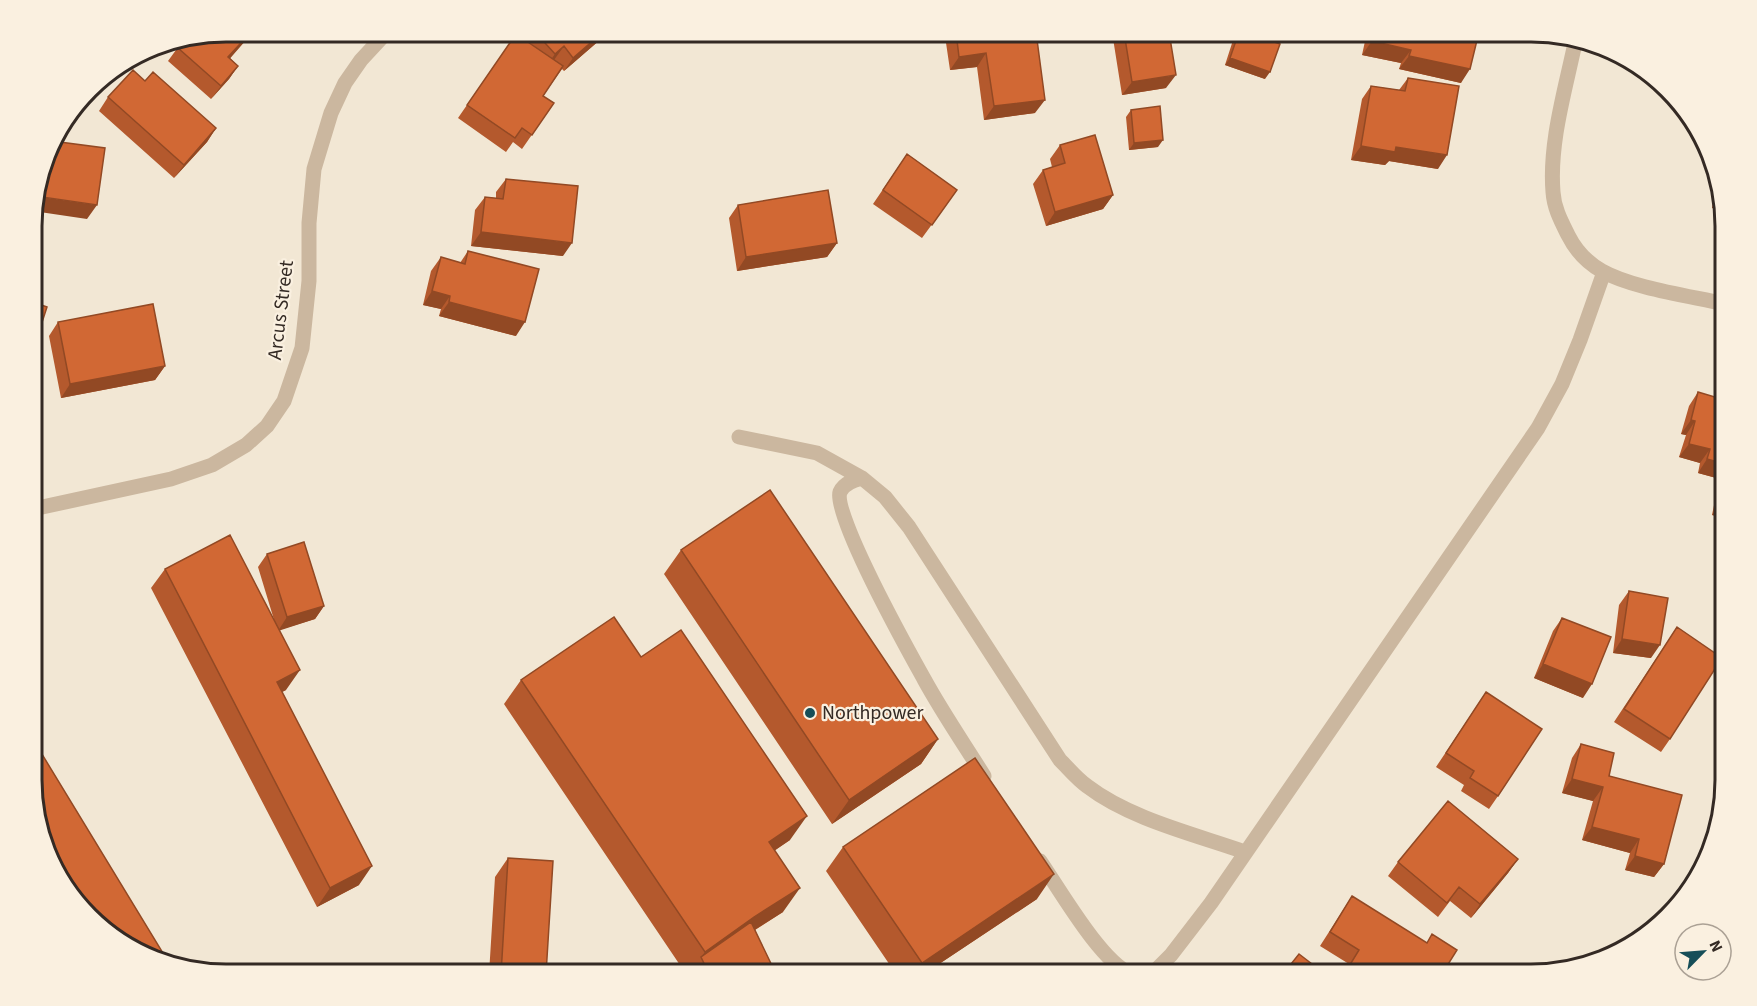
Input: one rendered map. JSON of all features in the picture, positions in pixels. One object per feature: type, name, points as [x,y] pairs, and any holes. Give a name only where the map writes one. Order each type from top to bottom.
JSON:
[{"type":"street","name":"Arcus Street","points":[[42,507],[171,479],[212,465],[246,445],[267,426],[284,401],[302,348],[309,281],[309,223],[314,169],[327,124],[345,83],[361,60],[378,42]]},
{"type":"street","points":[[1574,47],[1552,162],[1553,194],[1559,218],[1570,239],[1584,260],[1604,272],[1634,283],[1715,302]]},
{"type":"street","points":[[1162,964],[1204,912],[1538,428],[1562,384],[1604,272]]},
{"type":"street","points":[[740,437],[817,453],[862,478],[885,497],[909,527],[1060,760],[1085,785],[1105,798],[1148,818],[1245,852]]},
{"type":"street","points":[[862,478],[848,482],[840,492],[840,504],[852,537],[925,680],[992,788]]},
{"type":"street","points":[[1029,845],[1099,948],[1115,964]]},
{"type":"building","points":[[214,42],[242,42],[228,57],[238,66],[221,86],[179,49]]},
{"type":"building","points":[[510,42],[528,42],[563,66],[543,96],[554,103],[532,135],[522,128],[515,138],[467,105]]},
{"type":"building","points":[[544,42],[591,42],[573,58],[564,46],[555,54]]},
{"type":"building","points":[[957,42],[1037,42],[1045,100],[994,106],[986,53],[959,57]]},
{"type":"building","points":[[1126,42],[1171,42],[1176,75],[1132,82]]},
{"type":"building","points":[[1236,42],[1280,44],[1270,72],[1230,58]]},
{"type":"building","points":[[1376,42],[1477,42],[1470,69],[1409,56],[1411,50]]},
{"type":"building","points":[[133,70],[145,81],[153,72],[216,128],[184,165],[108,97]]},
{"type":"building","points":[[1408,78],[1459,86],[1447,155],[1396,147],[1395,152],[1361,146],[1371,86],[1405,91]]},
{"type":"building","points":[[1160,106],[1163,140],[1134,143],[1131,110]]},
{"type":"building","points":[[1095,135],[1113,195],[1055,212],[1043,170],[1065,163],[1060,145]]},
{"type":"building","points":[[63,142],[105,148],[97,205],[45,197],[52,167]]},
{"type":"building","points":[[907,154],[957,190],[932,225],[883,190]]},
{"type":"building","points":[[506,179],[578,186],[572,243],[481,232],[485,197],[503,199]]},
{"type":"building","points":[[828,190],[837,243],[746,257],[738,205]]},
{"type":"building","points":[[468,251],[539,269],[525,322],[449,302],[450,296],[432,291],[441,257],[465,264]]},
{"type":"building","points":[[153,304],[165,366],[70,384],[58,322]]},
{"type":"building","points":[[42,305],[47,307],[42,322]]},
{"type":"building","points":[[1698,392],[1715,397],[1715,461],[1707,459],[1710,449],[1689,444],[1695,421],[1691,420]]},
{"type":"building","points":[[770,490],[938,739],[849,800],[681,550]]},
{"type":"building","points":[[230,535],[300,670],[277,682],[372,866],[330,888],[165,569]]},
{"type":"building","points":[[304,542],[324,606],[287,617],[267,554]]},
{"type":"building","points":[[1629,591],[1668,598],[1660,645],[1622,639]]},
{"type":"building","points":[[614,617],[641,657],[681,630],[807,816],[769,842],[800,888],[705,952],[521,680]]},
{"type":"building","points":[[1562,618],[1611,637],[1592,684],[1543,664]]},
{"type":"building","points":[[1677,627],[1715,653],[1715,669],[1670,739],[1624,709]]},
{"type":"building","points":[[1486,692],[1542,729],[1498,796],[1470,778],[1474,771],[1446,753]]},
{"type":"building","points":[[1581,744],[1614,753],[1609,776],[1682,795],[1664,864],[1635,856],[1639,839],[1592,827],[1603,787],[1572,779]]},
{"type":"building","points":[[42,754],[163,952],[134,939],[114,926],[96,910],[73,882],[56,850],[48,827],[42,780]]},
{"type":"building","points":[[975,758],[1054,874],[922,963],[843,847]]},
{"type":"building","points":[[1448,801],[1518,859],[1480,904],[1459,887],[1447,903],[1398,862]]},
{"type":"building","points":[[508,858],[553,861],[547,964],[502,964]]},
{"type":"building","points":[[1352,896],[1427,943],[1432,934],[1457,950],[1448,964],[1353,964],[1351,963],[1359,950],[1330,932]]},
{"type":"building","points":[[751,922],[771,964],[704,964],[701,957]]},
{"type":"building","points":[[1299,954],[1312,964],[1291,964]]},
{"type":"place","name":"Northpower","points":[[810,713]]}]
